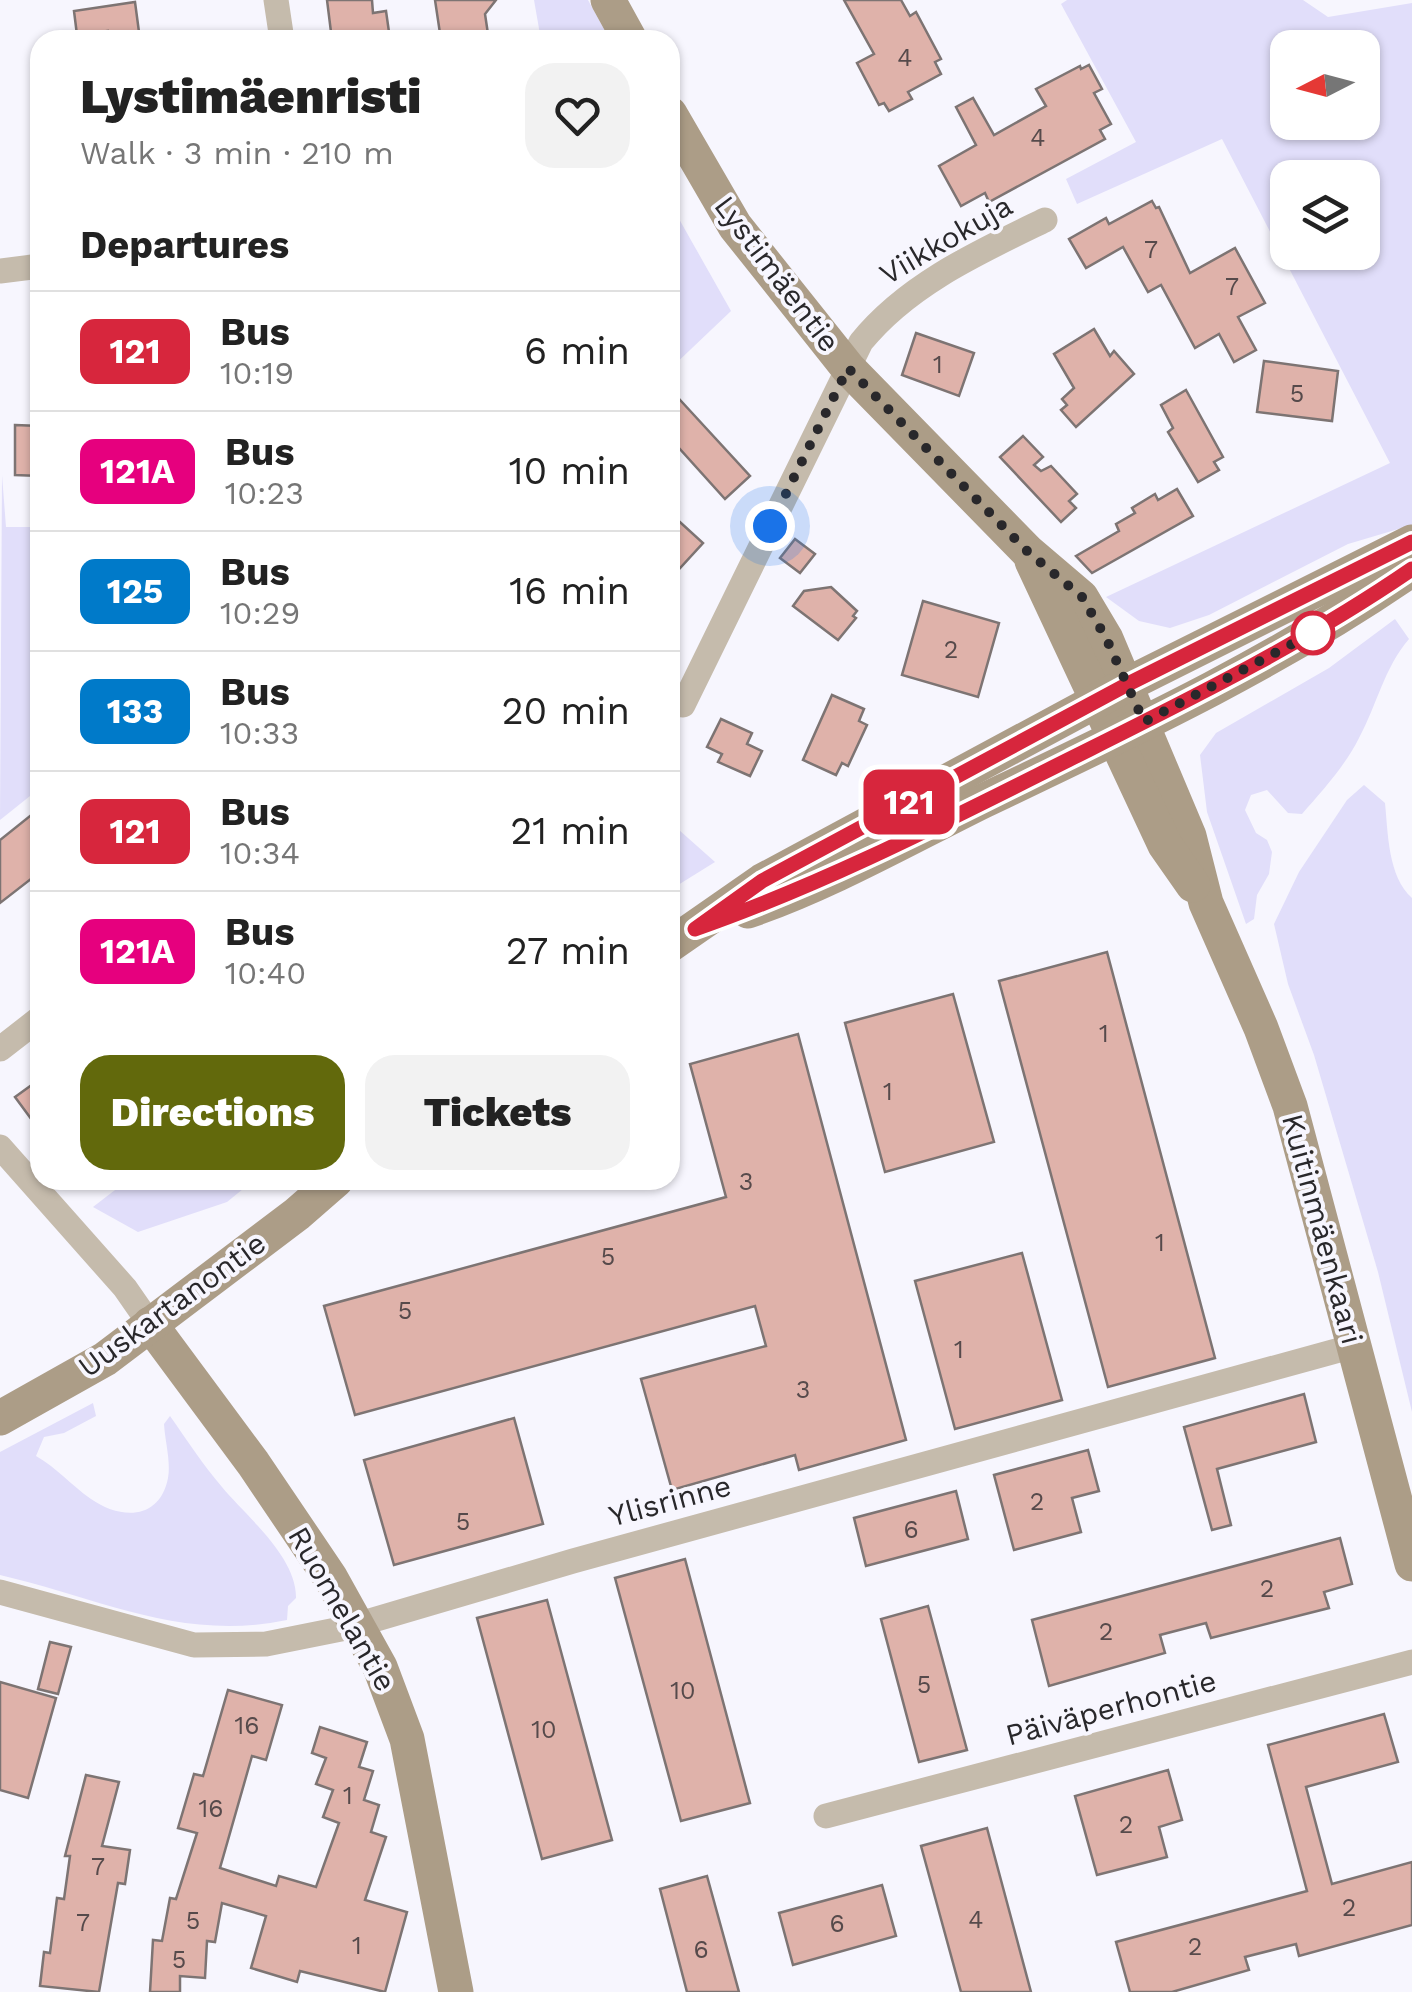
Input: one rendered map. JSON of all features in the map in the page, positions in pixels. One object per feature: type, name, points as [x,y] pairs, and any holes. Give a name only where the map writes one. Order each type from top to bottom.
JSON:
[{"type":"street","points":[[276,0],[280,30]]},
{"type":"street","points":[[608,0],[624,30]]},
{"type":"street","name":"Lystimäentie","points":[[680,135],[735,226],[848,368],[1027,551],[1082,597],[1128,684],[1129,730]]},
{"type":"street","name":"Viikkokuja","points":[[682,705],[861,342],[892,307],[944,273],[1046,220]]},
{"type":"street","points":[[0,271],[30,267]]},
{"type":"street","points":[[683,937],[762,881],[1128,684],[1412,542]]},
{"type":"street","name":"Lystimäentie","points":[[1027,551],[1096,701],[1129,730]]},
{"type":"street","points":[[683,937],[772,902],[1129,730],[1326,626],[1412,569]]},
{"type":"street","name":"Kuitinmäenkaari","points":[[1129,730],[1189,836],[1206,903],[1290,1106],[1412,1564]]},
{"type":"street","points":[[0,1049],[30,1026]]},
{"type":"street","points":[[0,1147],[30,1181]]},
{"type":"street","points":[[38,1190],[125,1288],[150,1324]]},
{"type":"street","name":"Uuskartanontie","points":[[0,1418],[105,1359],[325,1190]]},
{"type":"street","name":"Ruomelantie","points":[[150,1324],[253,1463],[358,1624],[395,1700],[407,1739],[456,1992]]},
{"type":"street","name":"Ylisrinne","points":[[0,1592],[194,1645],[266,1644],[358,1624],[1354,1346]]},
{"type":"street","name":"Päiväperhontie","points":[[826,1816],[1412,1662]]},
{"type":"shaded area","points":[[534,0],[588,0],[604,30],[539,30]]},
{"type":"shaded area","points":[[1067,0],[1303,0],[1328,17],[1412,3],[1412,525],[1348,544],[1209,615],[1170,628],[1139,621],[1106,597],[1390,463],[1290,270],[1380,270],[1380,160],[1270,160],[1270,232],[1222,139],[1077,204],[1066,179],[1136,142],[1061,4]]},
{"type":"shaded area","points":[[680,221],[731,311],[680,359]]},
{"type":"shaded area","points":[[2,475],[6,527],[30,527],[30,796],[0,820]]},
{"type":"shaded area","points":[[1395,619],[1409,639],[1393,662],[1353,748],[1325,787],[1302,814],[1288,813],[1267,790],[1251,795],[1245,810],[1256,833],[1267,840],[1272,852],[1269,874],[1257,895],[1254,919],[1246,924],[1207,812],[1200,755],[1216,733],[1329,668]]},
{"type":"shaded area","points":[[1364,785],[1385,803],[1394,867],[1412,898],[1412,1412],[1378,1272],[1314,1055],[1288,984],[1274,924],[1299,872],[1347,800]]},
{"type":"shaded area","points":[[680,831],[715,862],[680,884]]},
{"type":"shaded area","points":[[115,1190],[242,1190],[227,1202],[138,1232],[93,1207]]},
{"type":"shaded area","points":[[93,1403],[96,1416],[64,1433],[44,1437],[36,1456],[103,1506],[126,1513],[138,1512],[148,1509],[164,1492],[169,1465],[164,1424],[170,1416],[208,1470],[268,1538],[288,1567],[296,1598],[288,1606],[287,1620],[249,1625],[176,1621],[0,1575],[0,1452]]},
{"type":"building","points":[[327,0],[372,0],[373,13],[386,11],[389,30],[331,30]]},
{"type":"building","points":[[435,0],[496,0],[485,14],[487,30],[440,30]]},
{"type":"building","points":[[844,0],[901,0],[910,16],[916,12],[941,59],[935,62],[941,74],[908,92],[912,99],[889,111],[884,103],[879,105],[857,63],[874,54]]},
{"type":"building","points":[[135,2],[139,30],[76,30],[74,11]]},
{"type":"building","points":[[1089,65],[1102,89],[1094,93],[1111,124],[1100,130],[1105,139],[989,202],[985,193],[961,206],[939,166],[976,145],[956,107],[973,98],[994,135],[1046,106],[1036,89]]},
{"type":"building","points":[[1152,201],[1159,207],[1190,273],[1235,248],[1265,303],[1238,317],[1256,350],[1234,362],[1219,334],[1195,348],[1161,285],[1148,292],[1123,247],[1086,268],[1069,239],[1106,218],[1109,224]]},
{"type":"building","points":[[1094,329],[1110,356],[1114,351],[1134,374],[1076,427],[1061,410],[1067,405],[1062,399],[1074,388],[1054,354]]},
{"type":"building","points":[[916,333],[974,353],[959,396],[902,375]]},
{"type":"building","points":[[1264,361],[1338,371],[1332,421],[1257,412]]},
{"type":"building","points":[[1186,390],[1223,457],[1214,462],[1219,470],[1198,482],[1168,432],[1173,428],[1161,405]]},
{"type":"building","points":[[680,400],[750,476],[725,499],[680,449]]},
{"type":"building","points":[[15,425],[30,426],[30,476],[15,475]]},
{"type":"building","points":[[1023,436],[1043,457],[1034,465],[1041,471],[1051,466],[1077,494],[1069,501],[1076,508],[1061,522],[1000,457]]},
{"type":"building","points":[[1177,489],[1193,516],[1092,573],[1076,556],[1119,531],[1116,524],[1135,513],[1132,508],[1155,494],[1158,500]]},
{"type":"building","points":[[680,522],[703,543],[680,568]]},
{"type":"building","points":[[795,539],[815,554],[800,573],[780,558]]},
{"type":"building","points":[[831,587],[857,611],[838,640],[793,606],[804,591]]},
{"type":"building","points":[[923,601],[999,623],[978,697],[902,675]]},
{"type":"building","points":[[832,695],[864,709],[859,721],[867,725],[848,766],[842,763],[836,775],[803,760]]},
{"type":"building","points":[[721,719],[752,733],[747,744],[762,751],[750,776],[718,762],[722,754],[707,747]]},
{"type":"building","points":[[30,816],[30,880],[0,903],[0,840]]},
{"type":"building","points":[[1107,952],[1215,1358],[1108,1387],[999,981]]},
{"type":"building","points":[[953,994],[994,1142],[885,1172],[845,1023]]},
{"type":"building","points":[[798,1034],[906,1440],[799,1470],[795,1455],[672,1490],[641,1379],[766,1346],[755,1306],[355,1415],[324,1306],[726,1197],[690,1064]]},
{"type":"building","points":[[30,1086],[30,1117],[15,1097]]},
{"type":"building","points":[[1022,1253],[1062,1400],[955,1429],[915,1281]]},
{"type":"building","points":[[1304,1394],[1316,1442],[1217,1469],[1231,1525],[1212,1530],[1184,1427]]},
{"type":"building","points":[[514,1418],[543,1524],[394,1565],[364,1460]]},
{"type":"building","points":[[1088,1450],[1099,1491],[1072,1498],[1081,1532],[1014,1550],[994,1475]]},
{"type":"building","points":[[956,1491],[968,1539],[866,1566],[854,1518]]},
{"type":"building","points":[[1340,1538],[1352,1584],[1324,1592],[1329,1608],[1211,1638],[1206,1623],[1160,1635],[1165,1653],[1049,1686],[1032,1620]]},
{"type":"building","points":[[685,1559],[750,1803],[681,1821],[615,1578]]},
{"type":"building","points":[[547,1600],[612,1840],[542,1859],[477,1618]]},
{"type":"building","points":[[928,1606],[967,1750],[919,1762],[881,1619]]},
{"type":"building","points":[[50,1642],[71,1647],[58,1694],[38,1689]]},
{"type":"building","points":[[0,1682],[56,1698],[28,1798],[0,1790]]},
{"type":"building","points":[[228,1690],[282,1705],[266,1760],[252,1756],[220,1868],[276,1886],[279,1876],[316,1887],[339,1823],[323,1817],[333,1790],[316,1784],[326,1758],[312,1753],[320,1727],[367,1742],[359,1767],[373,1771],[364,1800],[379,1805],[371,1832],[386,1837],[365,1900],[407,1912],[385,1992],[300,1971],[297,1982],[251,1968],[266,1916],[222,1903],[215,1942],[207,1941],[205,1978],[180,1976],[180,1992],[150,1992],[153,1940],[162,1941],[170,1898],[176,1899],[197,1833],[178,1828],[194,1774],[203,1776]]},
{"type":"building","points":[[1384,1714],[1398,1762],[1306,1787],[1332,1884],[1412,1862],[1412,1925],[1299,1956],[1296,1944],[1245,1957],[1249,1970],[1172,1992],[1130,1992],[1116,1942],[1307,1891],[1268,1745]]},
{"type":"building","points":[[1168,1770],[1182,1820],[1159,1827],[1167,1857],[1097,1875],[1075,1796]]},
{"type":"building","points":[[86,1775],[119,1782],[102,1846],[130,1850],[125,1884],[118,1883],[99,1992],[40,1986],[44,1952],[50,1953],[57,1898],[64,1899],[70,1856],[65,1856]]},
{"type":"building","points":[[987,1828],[1031,1992],[961,1992],[921,1846]]},
{"type":"building","points":[[707,1876],[739,1992],[687,1992],[660,1889]]},
{"type":"building","points":[[882,1885],[896,1936],[793,1965],[779,1913]]},
{"type":"bus line","name":"121","points":[[1412,542],[1128,684],[762,881],[695,929],[772,902],[1053,768],[1262,662],[1349,612],[1412,569]]},
{"type":"route","points":[[770,526],[848,368],[1027,551],[1082,597],[1106,638],[1144,722],[1313,633]]}]
